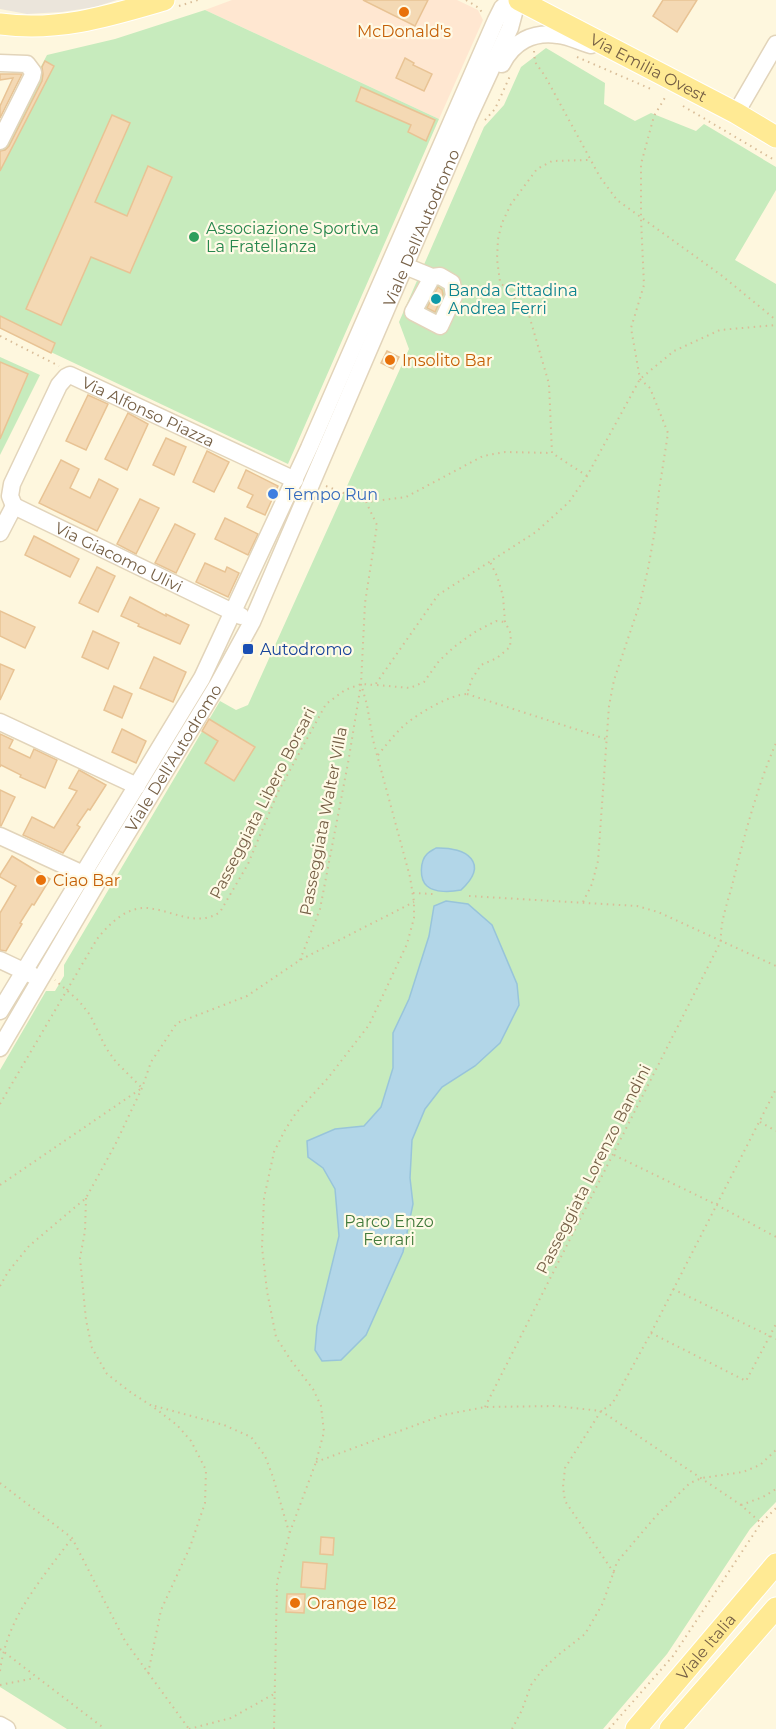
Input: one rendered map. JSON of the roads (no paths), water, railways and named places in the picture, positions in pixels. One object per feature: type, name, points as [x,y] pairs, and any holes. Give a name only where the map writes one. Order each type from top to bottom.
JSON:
[{"type":"main road","points":[[0,24],[33,27],[71,24],[102,18],[164,0]]},
{"type":"main road","name":"Via Emilia Ovest","points":[[519,0],[736,113],[776,137]]},
{"type":"main road","name":"Viale Italia","points":[[636,1729],[776,1564]]},
{"type":"main road","name":"Viale Italia","points":[[670,1729],[776,1608]]},
{"type":"street","points":[[496,0],[496,20]]},
{"type":"street","name":"Viale Dell'Autodromo","points":[[0,1048],[41,976],[137,786],[252,622],[316,452],[367,335],[496,20],[502,8],[512,0],[514,13],[510,28],[405,266],[367,335]]},
{"type":"street","points":[[472,112],[486,99],[510,50],[520,41],[533,36],[559,35],[633,59]]},
{"type":"street","points":[[736,113],[776,44]]},
{"type":"street","points":[[0,63],[27,64],[33,72],[0,141]]},
{"type":"street","points":[[405,266],[432,277]]},
{"type":"street","name":"Via Alfonso Piazza","points":[[8,498],[12,484],[59,385],[70,375],[295,480]]},
{"type":"street","name":"Viale Dell'Autodromo","points":[[0,1011],[23,971],[91,878],[209,682],[233,613],[295,480],[316,452]]},
{"type":"street","points":[[0,533],[8,498]]},
{"type":"street","name":"Via Giacomo Ulivi","points":[[8,498],[252,622]]},
{"type":"street","points":[[0,722],[137,786]]},
{"type":"street","points":[[0,836],[91,878]]},
{"type":"street","points":[[0,960],[23,971],[41,976]]},
{"type":"street","points":[[0,1725],[7,1729]]},
{"type":"water","points":[[436,848],[457,850],[471,858],[474,872],[461,890],[439,891],[424,883],[421,870],[423,861],[427,854]]},
{"type":"water","points":[[446,901],[468,904],[492,925],[517,984],[519,1005],[500,1043],[475,1066],[442,1087],[425,1109],[412,1140],[410,1178],[413,1204],[403,1252],[366,1335],[341,1360],[322,1361],[315,1350],[317,1326],[339,1236],[335,1189],[323,1168],[308,1157],[307,1141],[335,1129],[364,1126],[381,1107],[393,1068],[393,1033],[409,999],[429,936],[434,906]]},
{"type":"place","name":"McDonald's","points":[[404,12]]},
{"type":"place","name":"Associazione Sportiva La Fratellanza","points":[[194,237]]},
{"type":"place","name":"Banda Cittadina Andrea Ferri","points":[[436,299]]},
{"type":"place","name":"Insolito Bar","points":[[390,360]]},
{"type":"place","name":"Tempo Run","points":[[273,494]]},
{"type":"place","name":"Autodromo","points":[[248,649]]},
{"type":"place","name":"Ciao Bar","points":[[41,880]]},
{"type":"place","name":"Orange 182","points":[[295,1603]]},
{"type":"park label","name":"Parco Enzo Ferrari","points":[[389,1230]]}]
